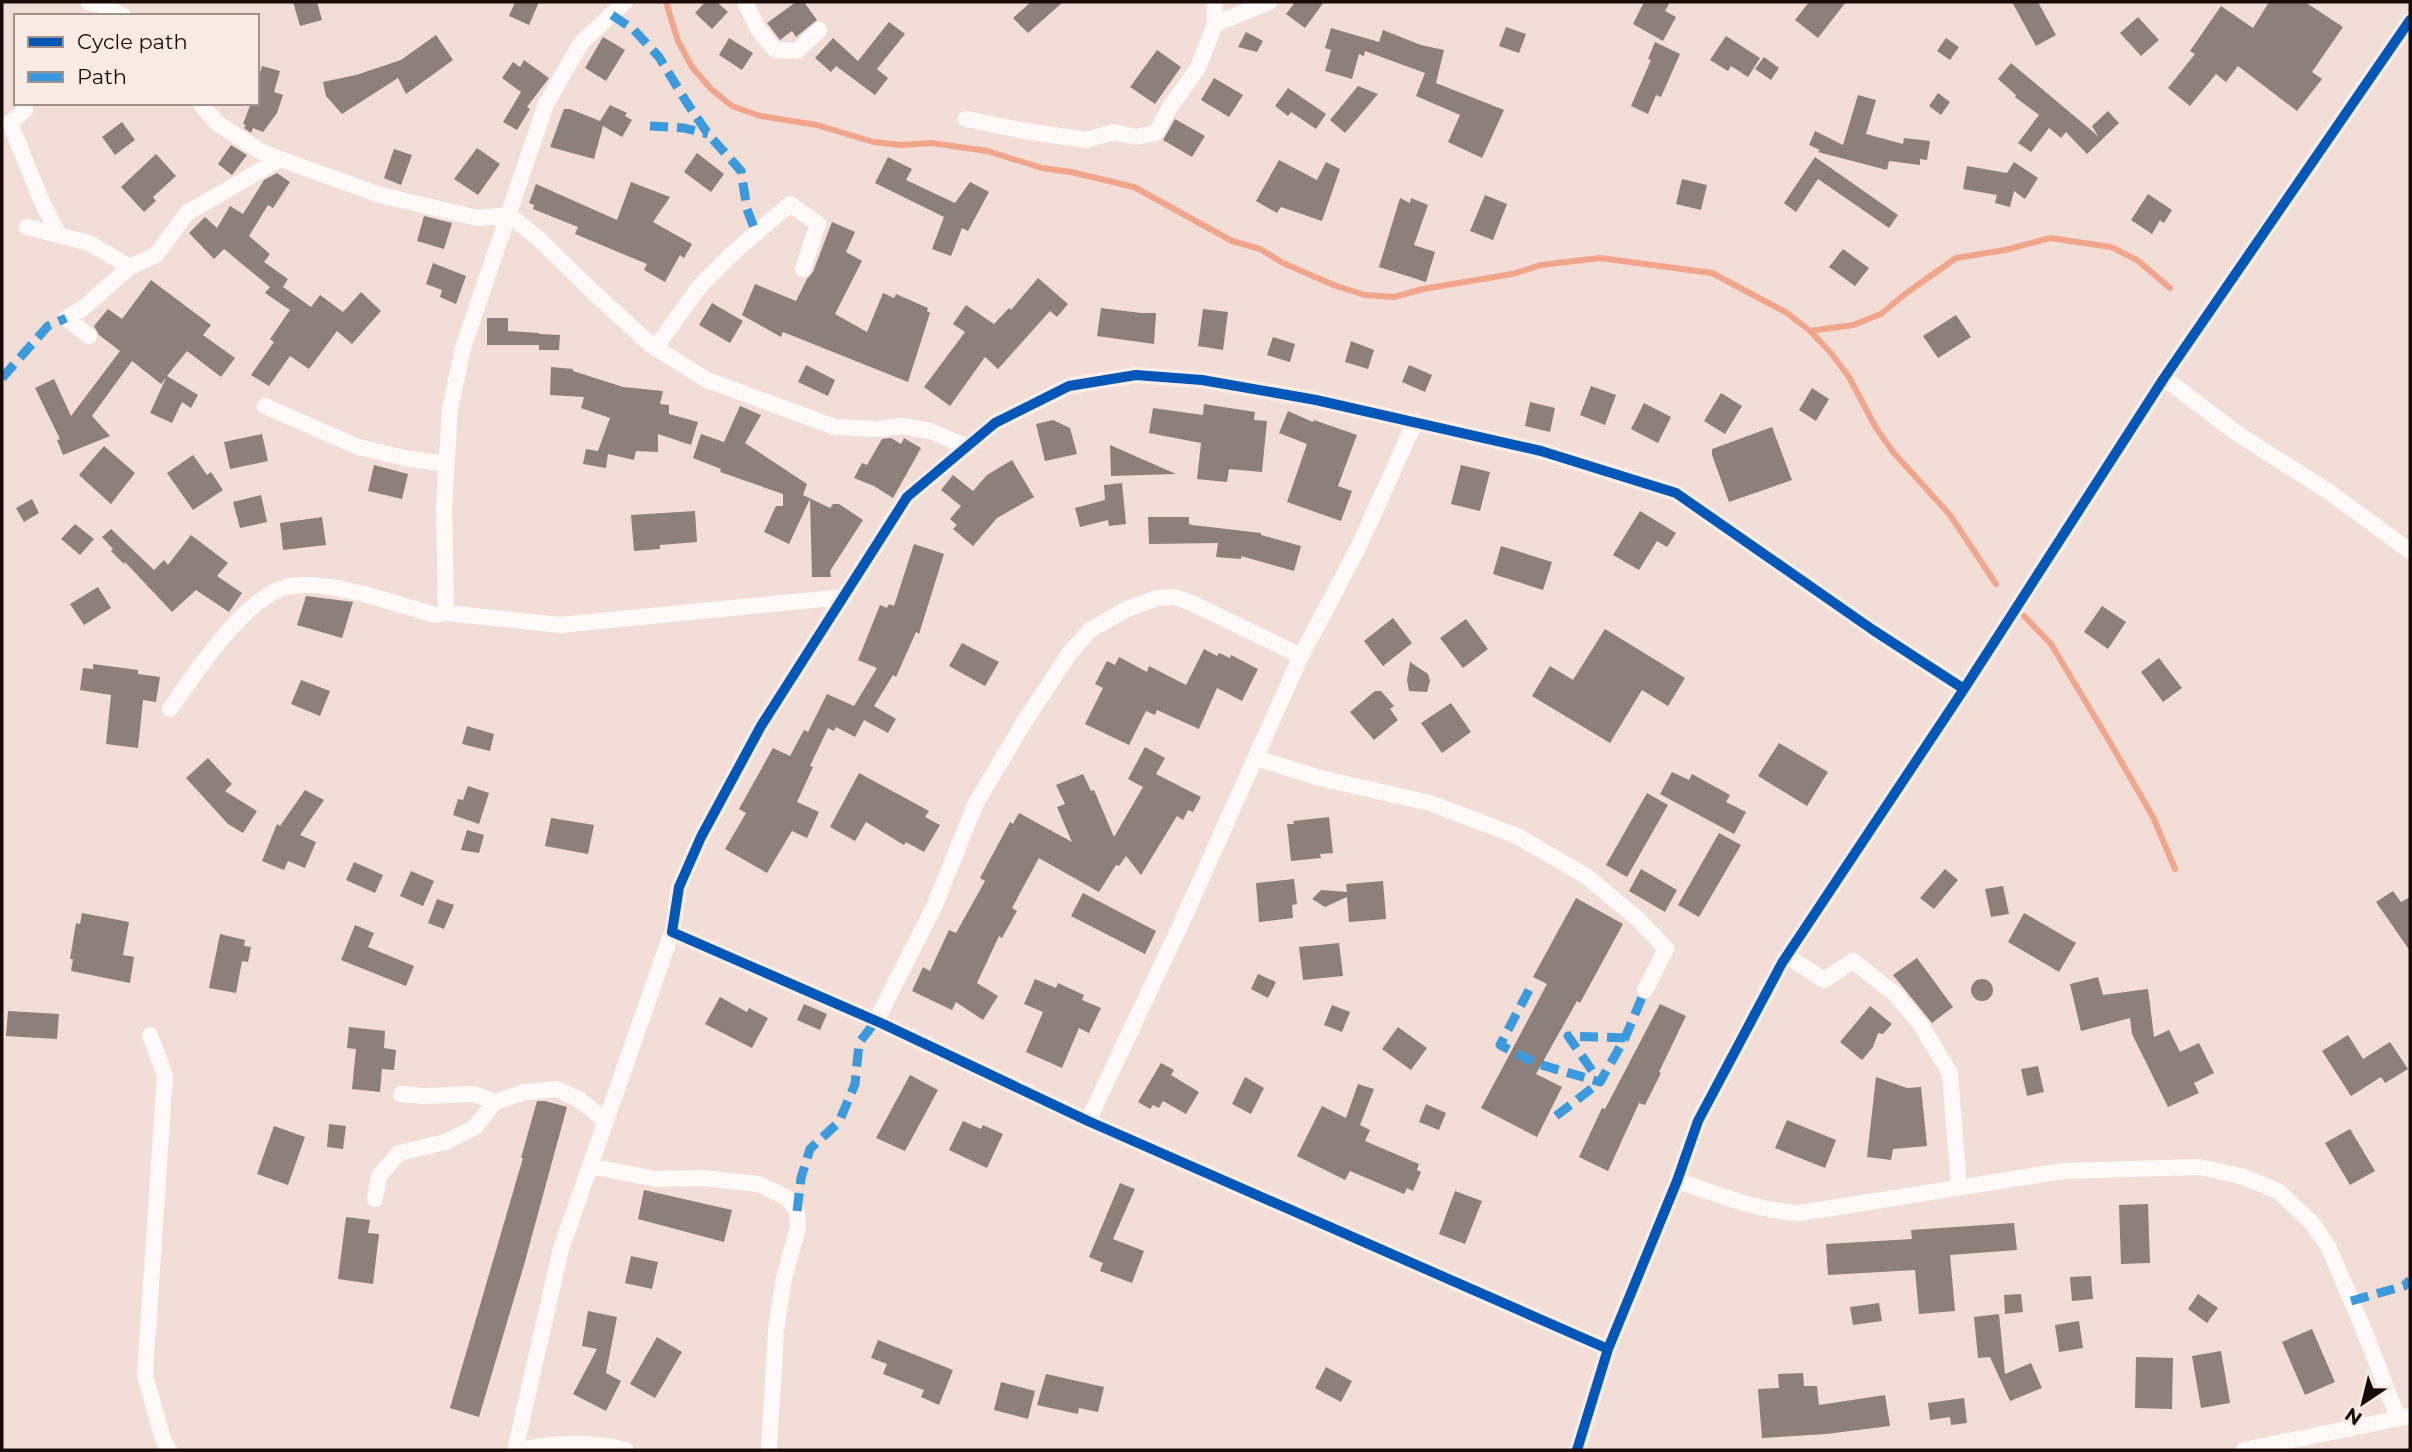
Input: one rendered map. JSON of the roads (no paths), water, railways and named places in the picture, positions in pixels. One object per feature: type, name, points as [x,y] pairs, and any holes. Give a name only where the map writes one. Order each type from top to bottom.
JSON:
[{"type":"street","points":[[88,2],[118,14]]},
{"type":"street","points":[[446,613],[446,467],[450,409],[463,348],[546,104],[581,43],[625,2]]},
{"type":"street","points":[[745,2],[758,29],[775,50],[797,51],[819,30]]},
{"type":"street","points":[[965,119],[1087,140],[1113,132],[1136,137],[1156,133],[1170,107],[1198,68],[1215,24],[1215,2]]},
{"type":"street","points":[[1215,24],[1269,2]]},
{"type":"street","points":[[1577,1450],[1608,1349],[1677,1181],[1698,1121],[1787,956],[1964,689],[2164,378],[2410,20]]},
{"type":"street","points":[[202,105],[217,123],[260,151],[380,195],[478,218],[509,215],[539,239],[655,348],[707,380],[835,427],[878,429],[902,426],[930,431],[968,447]]},
{"type":"street","points":[[25,110],[10,123],[41,202],[59,235]]},
{"type":"street","points":[[89,336],[66,318],[82,310],[130,267],[156,255],[187,213],[281,159]]},
{"type":"street","points":[[655,348],[700,286],[733,253],[790,204],[818,224],[803,269]]},
{"type":"street","points":[[27,227],[89,243],[130,267]]},
{"type":"street","points":[[626,1450],[601,1445],[555,1443],[516,1450],[561,1249],[672,932],[679,887],[701,837],[761,726],[907,497],[995,423],[1069,386],[1136,375],[1202,380],[1278,393],[1541,451],[1676,493],[1873,630],[1964,689]]},
{"type":"street","points":[[2164,378],[2238,434],[2329,492],[2410,551]]},
{"type":"street","points":[[265,406],[358,447],[409,460],[440,463],[446,467]]},
{"type":"street","points":[[1088,1121],[1301,656],[1358,548],[1415,422]]},
{"type":"street","points":[[170,709],[191,678],[252,607],[283,588],[331,588],[435,615],[446,613],[560,625],[843,597]]},
{"type":"street","points":[[876,1021],[934,906],[976,803],[1069,654],[1090,630],[1127,609],[1157,598],[1175,597],[1301,656]]},
{"type":"street","points":[[1256,758],[1320,778],[1430,803],[1517,836],[1586,876],[1639,920],[1665,950],[1645,990]]},
{"type":"street","points":[[672,932],[876,1021],[1088,1121],[1608,1349]]},
{"type":"street","points":[[1787,956],[1824,981],[1853,961],[1895,994],[1921,1025],[1950,1073],[1959,1187]]},
{"type":"street","points":[[150,1035],[164,1075],[145,1375],[163,1439],[169,1450]]},
{"type":"street","points":[[375,1199],[379,1176],[399,1153],[446,1142],[475,1127],[495,1102],[525,1092],[557,1089],[579,1100],[606,1121]]},
{"type":"street","points":[[401,1094],[474,1094],[495,1102]]},
{"type":"street","points":[[590,1166],[656,1179],[704,1178],[758,1184],[786,1197],[797,1211],[798,1228],[783,1278],[776,1330],[769,1450]]},
{"type":"street","points":[[1677,1181],[1788,1213],[2063,1171],[2199,1167],[2241,1176],[2278,1191],[2312,1223],[2328,1246],[2404,1417],[2244,1450]]},
{"type":"waterway","points":[[666,2],[678,41],[692,67],[711,89],[732,106],[760,116],[817,125],[873,142],[901,145],[932,143],[987,151],[1042,168],[1134,187],[1232,241],[1260,249],[1283,263],[1336,286],[1365,295],[1394,297],[1423,289],[1512,274],[1541,265],[1600,258],[1712,273],[1787,313],[1810,331],[1831,353],[1849,377],[1876,428],[1893,452],[1950,515],[1996,584]]},
{"type":"waterway","points":[[1810,331],[1853,325],[1881,314],[1956,258],[2005,250],[2050,238],[2111,247],[2137,260],[2170,288]]},
{"type":"waterway","points":[[2024,616],[2051,644],[2111,744],[2153,817],[2175,869]]}]
